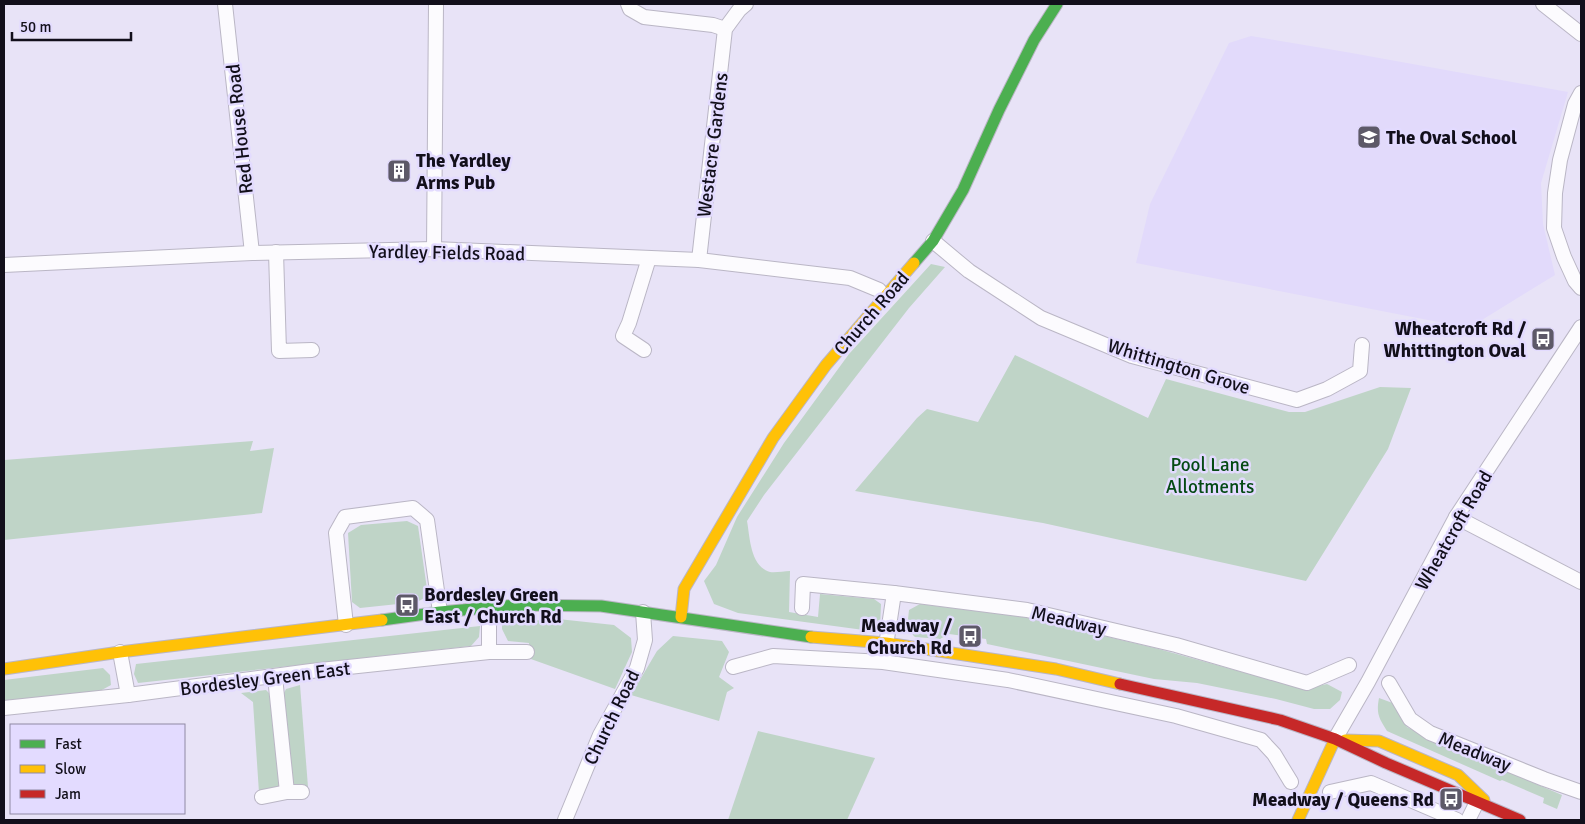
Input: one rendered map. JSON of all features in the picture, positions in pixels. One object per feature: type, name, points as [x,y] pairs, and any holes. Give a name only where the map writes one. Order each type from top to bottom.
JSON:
[{"type":"street","name":"Red House Road","points":[[226,4],[252,253]]},
{"type":"street","points":[[434,249],[436,4]]},
{"type":"street","points":[[628,4],[630,9],[644,17],[713,25],[725,29],[739,10],[746,4]]},
{"type":"street","name":"Church Road","points":[[681,617],[684,589],[773,438],[826,366],[933,241],[963,190],[998,110],[1030,49],[1057,4]]},
{"type":"street","points":[[1543,4],[1581,34]]},
{"type":"street","name":"Westacre Gardens","points":[[699,260],[725,29]]},
{"type":"street","points":[[1581,93],[1575,104],[1574,132],[1560,160],[1555,194],[1554,228],[1574,281],[1581,288]]},
{"type":"street","name":"Whittington Grove","points":[[933,241],[969,271],[1041,318],[1132,356],[1297,400],[1327,389],[1360,371],[1362,345]]},
{"type":"street","name":"Yardley Fields Road","points":[[4,265],[276,252],[434,249],[699,260],[850,278],[879,290],[884,297]]},
{"type":"street","points":[[276,252],[279,351],[312,350]]},
{"type":"street","points":[[644,350],[623,336],[629,323],[649,258]]},
{"type":"street","name":"Wheatcroft Road","points":[[1335,739],[1368,682],[1456,517],[1581,327]]},
{"type":"street","points":[[346,625],[336,533],[345,517],[412,508],[427,520],[440,612]]},
{"type":"street","points":[[1456,517],[1581,582]]},
{"type":"street","name":"Meadway","points":[[802,608],[803,584],[894,593],[1027,610],[1176,645],[1307,683],[1349,665]]},
{"type":"street","points":[[883,662],[894,593]]},
{"type":"street","points":[[4,669],[120,652],[489,607],[517,605],[602,606],[643,612]]},
{"type":"street","points":[[489,607],[489,652]]},
{"type":"street","name":"Church Road","points":[[565,820],[600,735],[636,668],[645,640],[643,612]]},
{"type":"street","name":"Meadway","points":[[643,612],[820,638],[886,643],[1056,669],[1280,720],[1335,739],[1386,763],[1520,820]]},
{"type":"street","points":[[120,652],[128,694]]},
{"type":"street","name":"Bordesley Green East","points":[[4,708],[311,671],[489,652],[527,652]]},
{"type":"street","points":[[734,667],[773,656],[883,662],[1008,680],[1176,716],[1262,740],[1274,754],[1291,782]]},
{"type":"street","points":[[274,676],[287,792]]},
{"type":"street","name":"Meadway","points":[[1388,683],[1410,719],[1430,733],[1581,792]]},
{"type":"street","points":[[1176,716],[1180,698]]},
{"type":"street","points":[[1298,820],[1335,739]]},
{"type":"street","name":"Meadway","points":[[1335,739],[1379,741],[1458,775],[1492,808]]},
{"type":"street","points":[[1330,792],[1371,784],[1457,820]]},
{"type":"street","points":[[262,797],[287,792],[302,792]]},
{"type":"street","points":[[1468,820],[1477,802]]},
{"type":"shaded area","name":"The Oval School","points":[[1251,36],[1568,92],[1541,183],[1543,224],[1555,275],[1469,328],[1136,263],[1150,204],[1229,43]]},
{"type":"green space","points":[[931,264],[945,267],[909,308],[764,495],[747,521],[750,543],[758,564],[770,572],[790,571],[789,612],[818,617],[820,594],[874,599],[881,604],[880,628],[871,631],[738,613],[714,604],[704,581],[716,565],[737,517],[784,443],[849,354]]},
{"type":"green space","name":"Pool Lane Allotments","points":[[1015,355],[1148,418],[1166,379],[1289,412],[1305,412],[1380,387],[1411,388],[1388,449],[1306,581],[1043,523],[855,491],[917,418],[927,409],[978,422]]},
{"type":"green space","points":[[253,441],[250,451],[274,448],[262,513],[4,540],[4,460]]},
{"type":"green space","points":[[407,521],[418,526],[428,596],[417,602],[360,608],[352,602],[348,533],[361,525]]},
{"type":"green space","points":[[920,604],[1023,617],[1155,648],[1304,689],[1327,684],[1342,692],[1340,700],[1330,709],[1314,709],[1276,699],[1197,683],[1154,679],[987,644],[986,639],[949,634],[940,639],[915,637],[909,631],[909,610]]},
{"type":"green space","points":[[558,619],[614,625],[631,638],[632,652],[615,689],[528,658],[529,643],[508,641],[502,629],[502,623]]},
{"type":"green space","points":[[480,626],[479,637],[471,646],[138,683],[134,674],[136,664]]},
{"type":"green space","points":[[673,636],[722,641],[729,652],[719,677],[734,688],[727,692],[719,721],[631,695],[657,651]]},
{"type":"green space","points":[[103,668],[110,675],[111,685],[100,691],[4,702],[4,680]]},
{"type":"green space","points":[[300,685],[308,787],[293,786],[284,693],[286,689]]},
{"type":"green space","points":[[266,690],[271,695],[281,785],[259,793],[253,702],[241,693]]},
{"type":"green space","points":[[1379,698],[1398,705],[1407,727],[1562,795],[1557,809],[1543,803],[1544,798],[1502,780],[1500,781],[1387,731],[1379,716]]},
{"type":"green space","points":[[758,731],[875,758],[847,820],[728,820]]},
{"type":"traffic: fast","points":[[914,263],[933,241],[963,190],[999,110],[1034,40],[1057,4]]},
{"type":"traffic: fast","points":[[382,620],[440,612],[517,605],[601,606],[811,637]]},
{"type":"traffic: slow","points":[[681,617],[684,589],[773,438],[826,365],[914,263]]},
{"type":"traffic: slow","points":[[4,669],[120,652],[382,620]]},
{"type":"traffic: slow","points":[[811,637],[886,643],[1056,669],[1120,684]]},
{"type":"traffic: slow","points":[[1298,820],[1335,739]]},
{"type":"traffic: slow","points":[[1345,740],[1379,741],[1458,775],[1484,800]]},
{"type":"traffic: jam","points":[[1120,684],[1280,720],[1335,739],[1386,763],[1520,820]]},
{"type":"place","name":"The Oval School","points":[[1369,137]]},
{"type":"place","name":"The Yardley Arms Pub","points":[[399,171]]},
{"type":"place","name":"Wheatcroft Rd / Whittington Oval","points":[[1543,339]]},
{"type":"place","name":"Bordesley Green East / Church Rd","points":[[407,605]]},
{"type":"place","name":"Meadway / Church Rd","points":[[970,636]]},
{"type":"place","name":"Meadway / Queens Rd","points":[[1451,799]]}]
